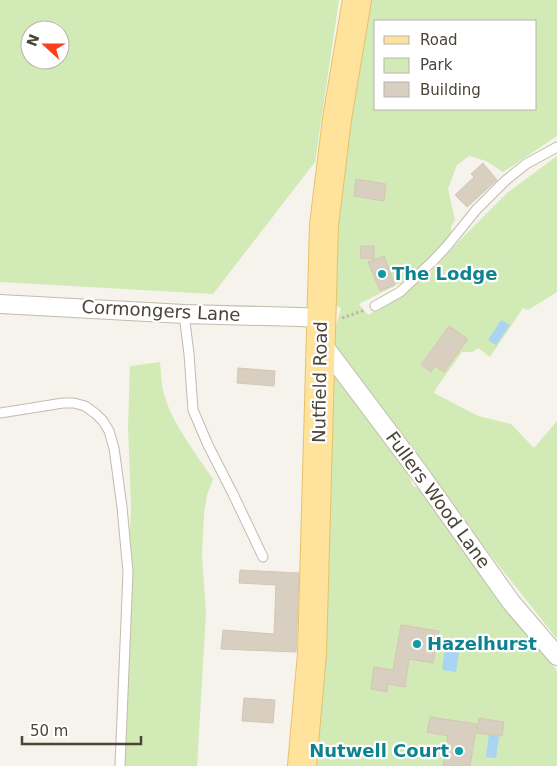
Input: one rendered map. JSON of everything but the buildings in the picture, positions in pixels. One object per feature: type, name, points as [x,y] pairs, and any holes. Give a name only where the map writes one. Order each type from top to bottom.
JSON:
[{"type":"main road","name":"Nutfield Road","points":[[302,766],[312,654],[324,225],[337,119],[357,0]]},
{"type":"street","name":"Cormongers Lane","points":[[0,304],[184,314],[298,316],[321,330]]},
{"type":"street","name":"Fullers Wood Lane","points":[[321,330],[511,602],[557,656]]},
{"type":"lane","points":[[375,306],[400,292],[433,261],[490,194],[526,164],[557,147]]},
{"type":"lane","points":[[184,314],[193,410],[263,557]]},
{"type":"lane","points":[[0,413],[74,403],[85,406],[96,414],[109,431],[114,448],[122,507],[128,572],[120,766]]},
{"type":"path","points":[[321,330],[342,318],[375,306]]},
{"type":"green space","points":[[0,0],[339,0],[315,162],[213,294],[0,282]]},
{"type":"green space","points":[[367,0],[557,0],[557,136],[503,172],[486,161],[469,156],[457,165],[448,189],[455,220],[451,227],[452,235],[427,263],[402,282],[359,304],[368,315],[392,302],[428,275],[507,193],[557,156],[557,292],[528,310],[523,308],[490,357],[478,348],[473,352],[462,352],[434,393],[478,416],[511,424],[534,448],[557,421],[557,639],[462,519],[335,348],[336,326],[341,308],[332,304],[338,198]]},
{"type":"green space","points":[[160,362],[163,390],[171,413],[213,479],[207,495],[204,513],[202,556],[206,613],[197,766],[120,766],[131,507],[128,425],[130,366]]},
{"type":"green space","points":[[331,367],[407,471],[413,486],[425,490],[557,671],[557,766],[306,766]]},
{"type":"water","points":[[501,320],[510,325],[496,345],[488,340]]},
{"type":"water","points":[[446,643],[460,646],[456,672],[442,670]]},
{"type":"water","points":[[489,734],[499,736],[496,758],[486,757]]},
{"type":"place","name":"The Lodge","points":[[382,274]]},
{"type":"place","name":"Hazelhurst","points":[[417,644]]},
{"type":"place","name":"Nutwell Court","points":[[459,751]]}]
